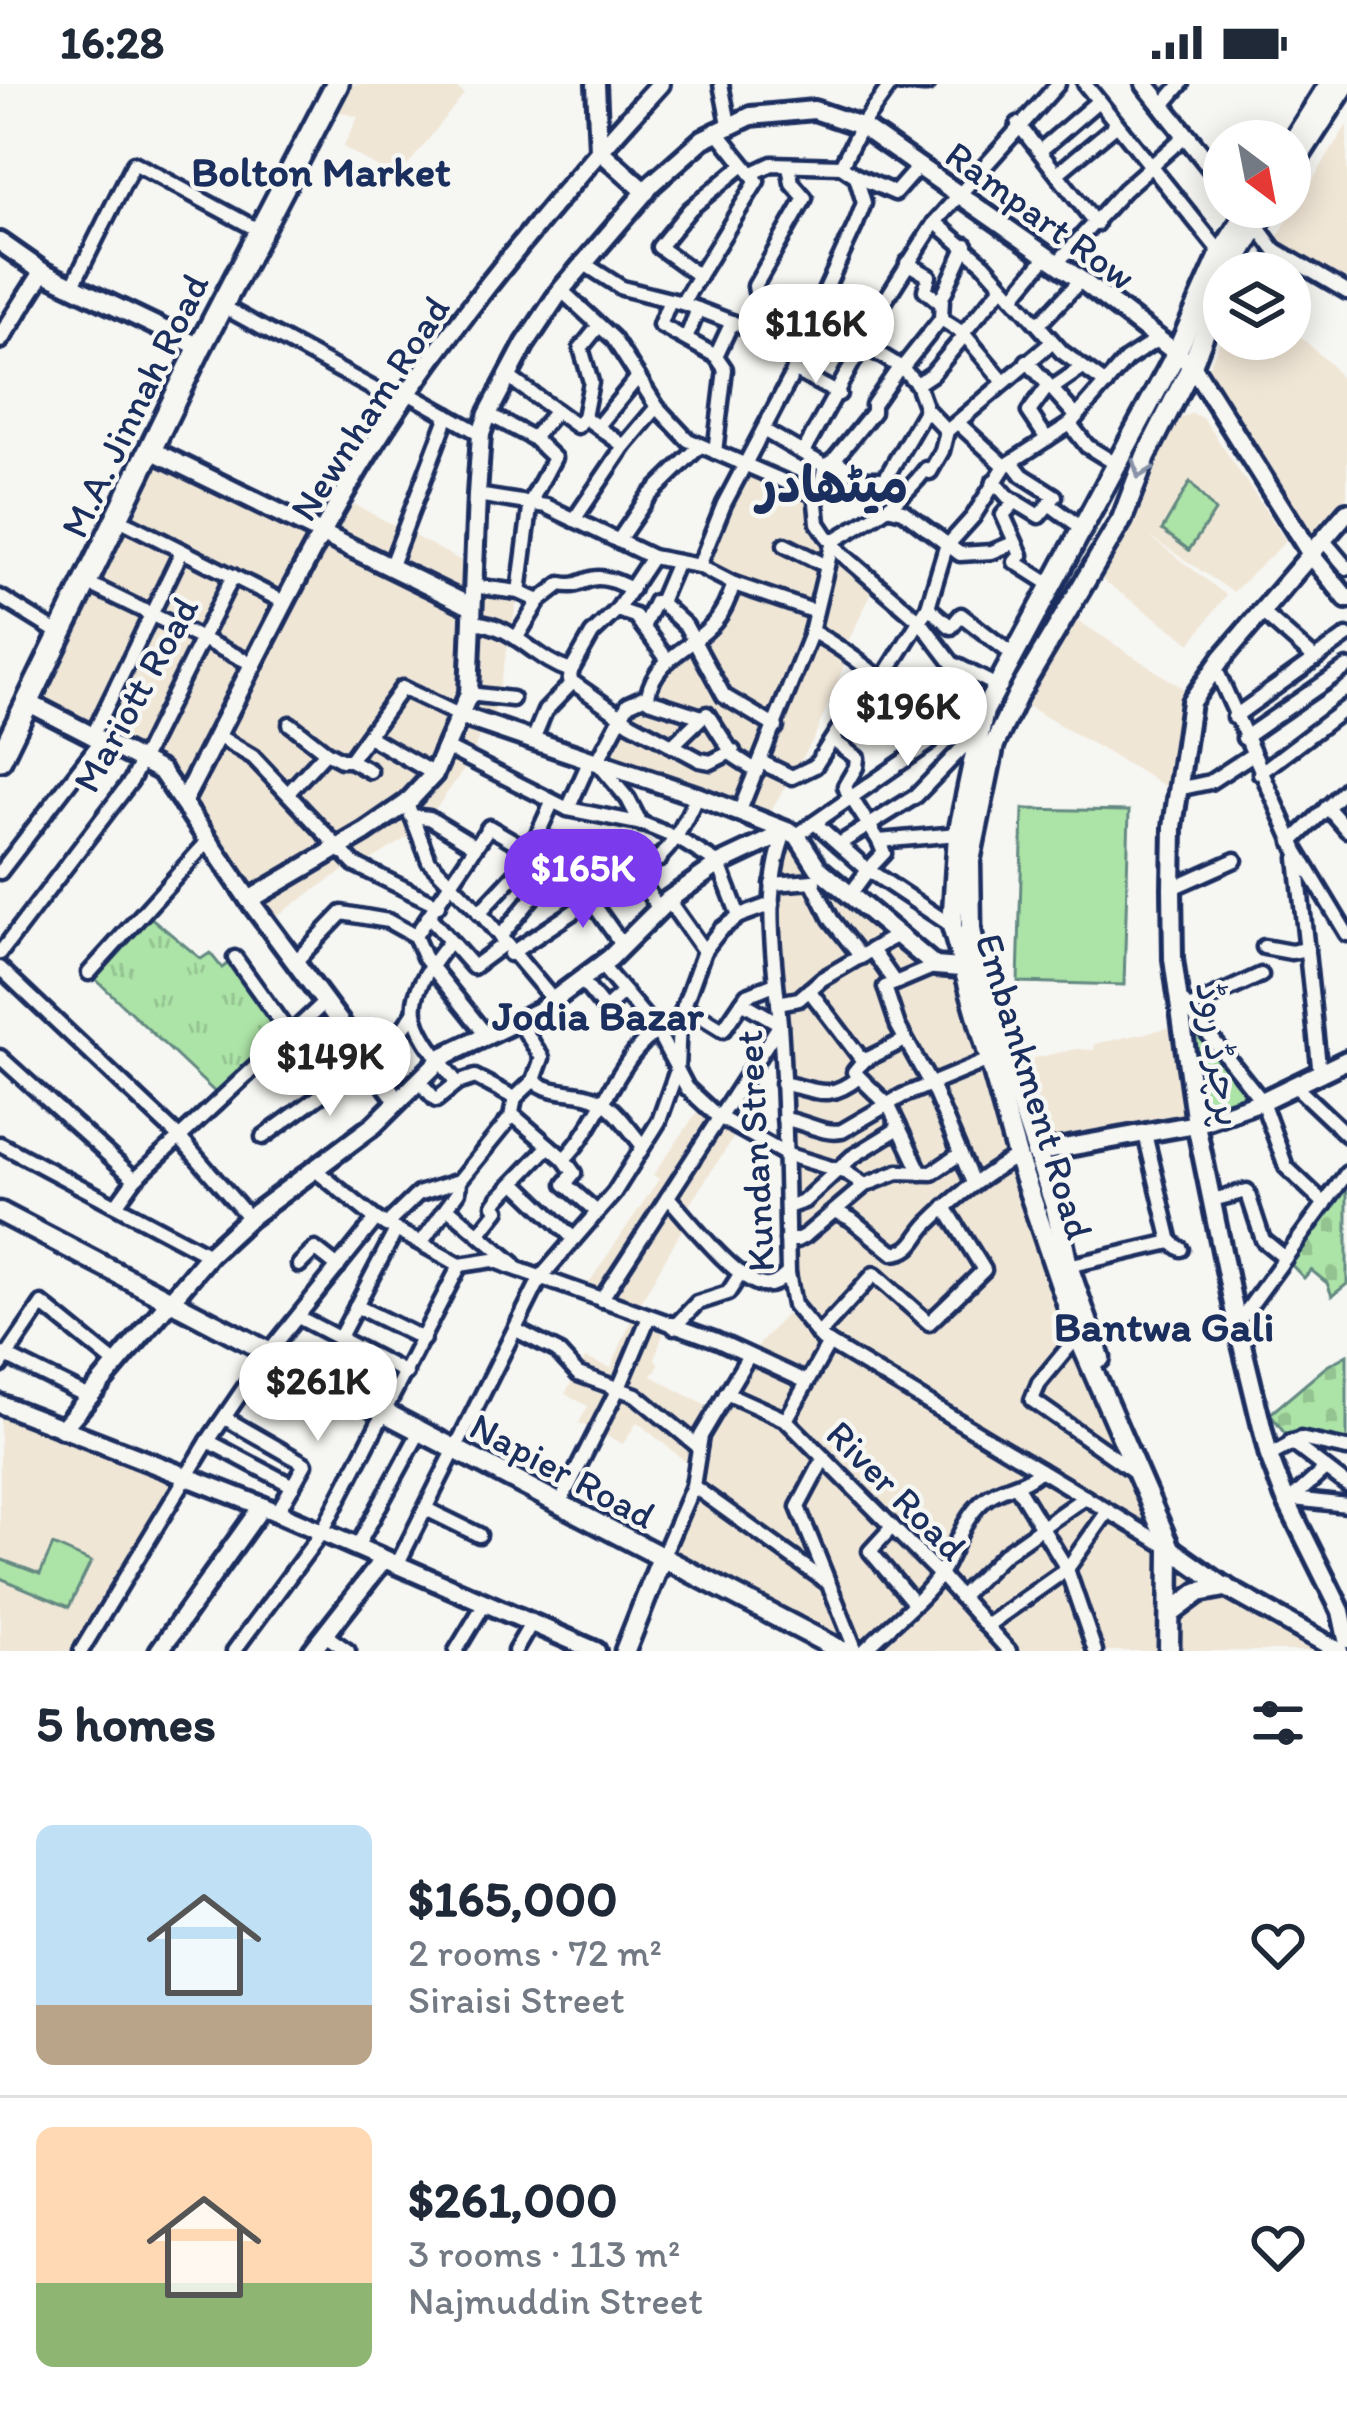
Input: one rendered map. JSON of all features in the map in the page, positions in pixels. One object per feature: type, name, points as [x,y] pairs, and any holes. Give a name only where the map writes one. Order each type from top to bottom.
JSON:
[{"type":"highway","name":"M.A. Jinnah Road","points":[[0,759],[200,347],[337,84]]},
{"type":"main road","points":[[1306,120],[1329,84]]},
{"type":"main road","points":[[1311,138],[1346,84]]},
{"type":"main road","points":[[1184,359],[1203,305]]},
{"type":"main road","points":[[1184,359],[1203,323]]},
{"type":"main road","name":"Embankment Road","points":[[1169,1651],[1173,1551],[1068,1266],[1056,1209],[1026,1154],[988,1060],[952,926],[958,834],[972,742],[1012,655],[1116,464],[1184,359]]},
{"type":"main road","name":"Embankment Road","points":[[1173,1551],[1078,1336],[981,986],[974,948],[970,861],[994,745],[1018,694],[1122,519],[1184,359]]},
{"type":"main road","name":"Napier Road","points":[[0,1212],[842,1651]]},
{"type":"main road","points":[[626,1651],[661,1560]]},
{"type":"main road","points":[[1171,1612],[1199,1592],[1225,1587]]},
{"type":"street","points":[[596,84],[599,150],[646,192]]},
{"type":"street","name":"Newnham Road","points":[[184,801],[325,532],[405,399],[599,150],[661,84]]},
{"type":"street","points":[[715,452],[724,369],[716,356],[661,326],[699,276],[757,181],[723,127],[722,84]]},
{"type":"street","points":[[841,166],[861,126],[895,84],[927,84]]},
{"type":"street","points":[[804,451],[839,394],[862,341],[935,221],[1058,84]]},
{"type":"street","points":[[1084,84],[1220,252]]},
{"type":"street","points":[[1145,84],[1203,156]]},
{"type":"street","points":[[1162,105],[1181,84]]},
{"type":"street","points":[[1041,150],[1098,101]]},
{"type":"street","name":"Rampart Row","points":[[723,127],[791,110],[814,110],[861,126],[1052,259],[1184,359]]},
{"type":"street","points":[[1018,124],[1096,224]]},
{"type":"street","points":[[1058,173],[1117,124]]},
{"type":"street","points":[[249,900],[409,809],[434,774],[469,694],[477,495],[488,414],[507,376],[584,263],[672,164],[723,127]]},
{"type":"street","points":[[917,384],[932,374],[963,334],[1008,291],[1096,224],[1186,135]]},
{"type":"street","points":[[73,285],[134,163],[260,230]]},
{"type":"street","points":[[699,276],[658,247],[690,209],[747,170],[772,164],[841,166],[896,193],[917,168]]},
{"type":"street","points":[[768,337],[775,309],[755,286],[805,199],[792,183],[789,165]]},
{"type":"street","points":[[699,566],[724,504],[794,370],[864,203],[856,176]]},
{"type":"street","points":[[935,221],[966,245],[1080,369],[1106,384]]},
{"type":"street","points":[[1260,228],[1274,249],[1347,292]]},
{"type":"street","points":[[0,242],[43,272],[200,347]]},
{"type":"street","points":[[966,245],[941,303],[941,319],[830,463],[818,496],[818,523],[841,553],[920,621],[952,663],[997,686]]},
{"type":"street","points":[[584,263],[622,288],[698,309],[802,349]]},
{"type":"street","points":[[907,263],[929,276],[926,290],[941,303]]},
{"type":"street","points":[[0,339],[43,272]]},
{"type":"street","points":[[1040,323],[1081,280]]},
{"type":"street","points":[[562,290],[613,338],[673,427],[699,447],[818,496]]},
{"type":"street","points":[[222,306],[482,434]]},
{"type":"street","points":[[686,339],[698,309]]},
{"type":"street","points":[[814,315],[900,368],[917,384],[926,409],[1055,496],[1039,516],[994,482]]},
{"type":"street","points":[[941,319],[963,334],[1003,381]]},
{"type":"street","points":[[716,356],[732,322]]},
{"type":"street","points":[[507,376],[577,426],[591,389],[581,348],[598,327]]},
{"type":"street","points":[[734,584],[722,613],[656,673],[649,700],[704,716],[734,756],[792,777],[815,766],[849,713],[883,679],[928,607],[946,547],[1008,465],[1073,420],[1126,360],[1155,340]]},
{"type":"street","points":[[830,538],[906,496],[926,469],[930,472],[953,427],[1052,342]]},
{"type":"street","points":[[1184,359],[1318,549],[1347,599]]},
{"type":"street","points":[[1027,361],[1088,446],[1116,464]]},
{"type":"street","points":[[1047,439],[1029,412],[1049,388],[1080,369]]},
{"type":"street","points":[[794,370],[839,394]]},
{"type":"street","points":[[598,426],[638,376]]},
{"type":"street","points":[[574,520],[657,406]]},
{"type":"street","points":[[765,431],[865,479],[885,478],[926,409]]},
{"type":"street","points":[[533,438],[556,411]]},
{"type":"street","points":[[488,414],[533,438],[554,458],[531,501],[519,592]]},
{"type":"street","points":[[390,568],[448,415]]},
{"type":"street","points":[[584,417],[624,446]]},
{"type":"street","points":[[619,541],[648,497],[699,447]]},
{"type":"street","points":[[151,450],[325,532],[472,615],[501,626],[621,715],[672,746],[711,762],[733,751]]},
{"type":"street","points":[[890,473],[906,496]]},
{"type":"street","points":[[477,495],[531,501],[652,557],[699,566],[734,584],[813,611]]},
{"type":"street","points":[[1016,501],[1003,515],[1022,555],[1015,562],[1052,585]]},
{"type":"street","points":[[1049,503],[1083,529]]},
{"type":"street","points":[[891,508],[908,515],[960,554],[1013,543]]},
{"type":"street","name":"پرچرڈ روڈ","points":[[1347,512],[1215,667],[1191,702],[1178,789],[1172,888],[1196,1124],[1237,1324],[1269,1456],[1344,1607],[1347,1639]]},
{"type":"street","points":[[117,518],[286,604]]},
{"type":"street","points":[[739,813],[811,632],[830,538]]},
{"type":"street","points":[[785,545],[827,566]]},
{"type":"street","points":[[1318,549],[1347,568]]},
{"type":"street","points":[[0,872],[96,740],[182,551]]},
{"type":"street","points":[[532,742],[545,711],[571,676],[592,634],[617,610],[652,557]]},
{"type":"street","points":[[660,602],[676,562]]},
{"type":"street","name":"Mariott Road","points":[[0,953],[142,761],[233,576]]},
{"type":"street","points":[[517,637],[539,601],[561,584],[581,586],[592,578],[605,578],[632,589]]},
{"type":"street","points":[[87,583],[255,665]]},
{"type":"street","points":[[472,586],[519,592],[539,601]]},
{"type":"street","points":[[0,597],[60,634]]},
{"type":"street","points":[[643,627],[655,602],[660,602],[678,616],[724,696],[776,727]]},
{"type":"street","points":[[928,607],[951,627],[962,615],[1012,655]]},
{"type":"street","points":[[617,610],[635,616],[667,659]]},
{"type":"street","points":[[1263,613],[1315,659]]},
{"type":"street","points":[[811,632],[850,651],[943,728],[972,742],[916,796],[839,844]]},
{"type":"street","points":[[1234,717],[1347,636]]},
{"type":"street","points":[[1215,667],[1294,846],[1345,927]]},
{"type":"street","points":[[1244,738],[1347,667]]},
{"type":"street","points":[[350,760],[402,688],[461,716],[697,796],[791,834],[818,877],[831,919],[896,983]]},
{"type":"street","points":[[469,694],[512,699]]},
{"type":"street","points":[[568,809],[628,704],[648,695]]},
{"type":"street","points":[[672,746],[724,696]]},
{"type":"street","points":[[27,702],[161,771],[249,900],[397,1099]]},
{"type":"street","points":[[1260,773],[1347,706]]},
{"type":"street","points":[[290,724],[341,760],[370,771]]},
{"type":"street","points":[[62,1429],[209,1255],[249,1218],[374,1125],[440,1060],[520,1023],[554,1001],[602,965],[663,904],[719,865],[815,823],[928,744],[943,728]]},
{"type":"street","points":[[218,736],[254,757],[354,864],[438,904]]},
{"type":"street","points":[[368,736],[434,774]]},
{"type":"street","points":[[832,740],[857,758],[845,786],[884,853],[849,896]]},
{"type":"street","points":[[289,792],[324,744]]},
{"type":"street","points":[[446,748],[552,803],[641,824],[677,838],[719,865],[739,916]]},
{"type":"street","points":[[1178,789],[1210,782],[1252,754]]},
{"type":"street","points":[[594,761],[628,799],[641,824]]},
{"type":"street","points":[[1320,1075],[1294,846],[1347,788]]},
{"type":"street","points":[[697,796],[677,838],[643,874],[644,886],[704,951]]},
{"type":"street","points":[[479,913],[522,867],[552,803]]},
{"type":"street","points":[[1327,807],[1347,830]]},
{"type":"street","points":[[409,809],[475,846]]},
{"type":"street","points":[[409,809],[424,854],[554,1001]]},
{"type":"street","points":[[815,823],[868,870],[952,926]]},
{"type":"street","points":[[415,936],[489,827],[533,844],[570,842],[623,856]]},
{"type":"street","name":"Kundan Street","points":[[791,834],[774,860],[772,884],[788,1273],[794,1305],[823,1339]]},
{"type":"street","points":[[879,841],[958,834]]},
{"type":"street","points":[[89,973],[208,842]]},
{"type":"street","points":[[505,945],[536,893],[554,884],[570,842]]},
{"type":"street","points":[[430,918],[473,967],[587,894],[626,854],[660,859]]},
{"type":"street","points":[[1172,888],[1235,860]]},
{"type":"street","points":[[772,884],[818,877],[849,896],[935,966]]},
{"type":"street","points":[[554,884],[587,894],[622,946]]},
{"type":"street","points":[[313,1651],[390,1562],[426,1509],[541,1276],[597,1212],[658,1121],[677,1070],[681,1013],[704,951],[739,916],[772,904]]},
{"type":"street","points":[[295,962],[342,914],[388,921],[415,936],[430,965],[488,1037]]},
{"type":"street","points":[[778,1004],[799,999],[897,935]]},
{"type":"street","points":[[450,941],[418,983],[412,1001],[413,1014],[457,1083]]},
{"type":"street","points":[[1264,946],[1291,952],[1307,949]]},
{"type":"street","points":[[235,958],[290,1035]]},
{"type":"street","points":[[602,965],[657,1030],[687,1088],[716,1116],[785,1154],[837,1170],[865,1185]]},
{"type":"street","points":[[961,968],[935,966],[885,987],[903,1036],[931,1086],[973,1183]]},
{"type":"street","points":[[0,968],[179,1137],[249,1218]]},
{"type":"street","points":[[1261,975],[1183,1002],[1262,1102],[1286,1167],[1324,1204]]},
{"type":"street","points":[[582,981],[604,1009],[624,992]]},
{"type":"street","points":[[681,1013],[722,1030],[734,1006],[775,984]]},
{"type":"street","points":[[809,990],[863,1061]]},
{"type":"street","points":[[117,1204],[135,1179],[325,1002]]},
{"type":"street","points":[[601,1300],[716,1116],[780,1024],[734,1006]]},
{"type":"street","points":[[564,1159],[580,1143],[621,1072],[657,1030],[681,1013]]},
{"type":"street","points":[[263,1137],[394,1042],[413,1014]]},
{"type":"street","points":[[421,1243],[458,1192],[460,1180],[512,1114],[515,1098],[534,1081],[542,1058],[520,1023]]},
{"type":"street","points":[[903,1036],[854,1072],[890,1106],[921,1172]]},
{"type":"street","points":[[0,1057],[135,1179]]},
{"type":"street","points":[[784,1119],[842,1132],[988,1060]]},
{"type":"street","points":[[835,1211],[893,1253],[901,1253],[973,1183],[1026,1154],[1196,1124],[1262,1102],[1347,1060]]},
{"type":"street","points":[[418,1080],[436,1100],[457,1083],[475,1077],[515,1098]]},
{"type":"street","points":[[782,1083],[825,1094],[842,1091],[859,1077]]},
{"type":"street","points":[[534,1081],[543,1088],[568,1090],[604,1102],[643,1146]]},
{"type":"street","points":[[1294,1085],[1347,1135]]},
{"type":"street","points":[[512,1114],[564,1159],[574,1173],[566,1184],[597,1212]]},
{"type":"street","points":[[787,1207],[804,1201],[837,1170],[899,1128]]},
{"type":"street","points":[[1068,1266],[1176,1246],[1145,1134]]},
{"type":"street","points":[[0,1144],[209,1255]]},
{"type":"street","points":[[480,1233],[498,1210],[494,1205],[499,1198],[549,1146]]},
{"type":"street","points":[[788,1240],[797,1240],[865,1185],[898,1172],[932,1173],[961,1154]]},
{"type":"street","points":[[314,1168],[386,1225],[460,1264],[493,1260],[541,1276],[716,1340],[807,1382]]},
{"type":"street","points":[[1237,1324],[1347,1173]]},
{"type":"street","points":[[81,1651],[208,1442],[269,1352],[338,1267],[418,1194],[460,1180]]},
{"type":"street","points":[[517,1184],[574,1239]]},
{"type":"street","points":[[1212,1200],[1247,1191],[1262,1240],[1285,1258]]},
{"type":"street","points":[[668,1197],[759,1286],[774,1285],[788,1273]]},
{"type":"street","points":[[786,1420],[823,1339],[874,1274],[929,1324],[985,1270],[945,1207]]},
{"type":"street","points":[[448,1208],[519,1269]]},
{"type":"street","points":[[339,1339],[386,1225]]},
{"type":"street","points":[[299,1265],[315,1249],[338,1267]]},
{"type":"street","points":[[234,1651],[322,1532],[460,1264]]},
{"type":"street","points":[[674,1327],[697,1297],[714,1300],[728,1293],[741,1273]]},
{"type":"street","points":[[87,1396],[2,1359],[42,1304],[116,1364]]},
{"type":"street","points":[[356,1306],[423,1339]]},
{"type":"street","points":[[298,1317],[406,1373]]},
{"type":"street","points":[[559,1505],[649,1317]]},
{"type":"street","points":[[516,1330],[556,1351],[578,1375],[636,1395],[699,1448]]},
{"type":"street","points":[[1078,1336],[1039,1383],[1032,1400],[1135,1472]]},
{"type":"street","points":[[823,1339],[1225,1587],[1339,1651]]},
{"type":"street","points":[[661,1560],[693,1486],[700,1436],[748,1357]]},
{"type":"street","name":"River Road","points":[[726,1393],[786,1420],[1009,1651]]},
{"type":"street","points":[[0,1404],[269,1509],[596,1651]]},
{"type":"street","points":[[160,1651],[269,1509],[293,1486],[305,1464],[225,1418]]},
{"type":"street","points":[[357,1547],[420,1431]]},
{"type":"street","points":[[1269,1456],[1292,1442],[1308,1439],[1347,1449]]},
{"type":"street","points":[[208,1442],[293,1486]]},
{"type":"street","points":[[1292,1442],[1347,1485]]},
{"type":"street","points":[[824,1458],[797,1507],[860,1651],[940,1575],[948,1552],[977,1506],[997,1490],[1031,1479],[1040,1470]]},
{"type":"street","points":[[1289,1498],[1325,1469]]},
{"type":"street","points":[[1016,1484],[1067,1569],[1095,1651]]},
{"type":"street","points":[[693,1486],[828,1583]]},
{"type":"street","points":[[960,1597],[1004,1554],[1085,1497]]},
{"type":"street","points":[[1289,1498],[1347,1505]]},
{"type":"street","points":[[426,1509],[479,1535]]},
{"type":"street","points":[[986,1625],[1067,1569],[1108,1511]]},
{"type":"street","points":[[892,1527],[870,1551],[913,1602]]},
{"type":"street","points":[[456,1651],[485,1603]]},
{"type":"street","points":[[515,1651],[532,1622]]},
{"type":"street","points":[[325,1635],[348,1651]]},
{"type":"shaded area","points":[[337,84],[451,84],[464,94],[397,179],[343,147],[358,117],[325,107]]},
{"type":"shaded area","points":[[1347,125],[1347,292],[1311,271],[1311,252],[1279,252],[1271,247],[1283,228],[1311,228],[1311,183]]},
{"type":"shaded area","points":[[1311,346],[1347,387],[1347,496],[1313,535],[1255,440],[1249,444],[1205,374],[1212,360],[1311,360]]},
{"type":"shaded area","points":[[1192,413],[1204,419],[1286,541],[1233,592],[1149,536],[1226,595],[1191,643],[1091,572],[1181,418]]},
{"type":"shaded area","points":[[151,450],[325,532],[344,499],[473,567],[472,586],[519,592],[491,728],[482,725],[472,758],[429,818],[416,832],[360,867],[353,864],[266,923],[161,771],[27,702]]},
{"type":"shaded area","points":[[747,465],[818,496],[819,525],[876,584],[845,648],[850,651],[814,738],[763,824],[597,762],[609,734],[658,670],[708,629],[734,584],[699,566]]},
{"type":"shaded area","points":[[1066,613],[1184,689],[1177,793],[1015,699]]},
{"type":"shaded area","points":[[785,833],[818,868],[935,966],[961,968],[1017,1156],[1170,1548],[1169,1651],[842,1651],[666,1562],[696,1470],[637,1422],[623,1444],[579,1423],[588,1406],[565,1394],[585,1358],[611,1368],[634,1313],[582,1293],[659,1179],[653,1175],[703,1104],[739,1129],[684,1213],[688,1219],[635,1312],[666,1323],[655,1359],[659,1364],[652,1376],[715,1411],[748,1357],[794,1305],[772,884]]},
{"type":"shaded area","points":[[1182,1025],[1196,1124],[1036,1155],[1006,1064],[1077,1049],[1094,1050],[1095,1044]]},
{"type":"shaded area","points":[[0,1393],[187,1475],[81,1651],[0,1651]]},
{"type":"shaded area","points":[[1174,1553],[1338,1651],[1172,1651]]},
{"type":"green space","points":[[1190,482],[1215,511],[1189,550],[1162,530]]},
{"type":"green space","points":[[1023,809],[1129,811],[1124,985],[1018,982]]},
{"type":"green space","points":[[144,912],[201,959],[210,953],[222,968],[235,958],[290,1035],[222,1099],[89,973]]},
{"type":"green space","points":[[1178,997],[1252,1098],[1196,1124]]},
{"type":"green space","points":[[1347,1173],[1347,1284],[1332,1296],[1327,1283],[1311,1270],[1304,1278],[1285,1258]]},
{"type":"green space","points":[[1347,1355],[1347,1449],[1291,1442],[1270,1414]]},
{"type":"green space","points":[[53,1545],[91,1562],[69,1607],[0,1578],[0,1559],[40,1574]]},
{"type":"district","name":"Bolton Market","points":[[321,171]]},
{"type":"district","name":"میٹھادر","points":[[833,484]]},
{"type":"district","name":"Jodia Bazar","points":[[598,1015]]},
{"type":"district","name":"Bantwa Gali","points":[[1164,1326]]}]
